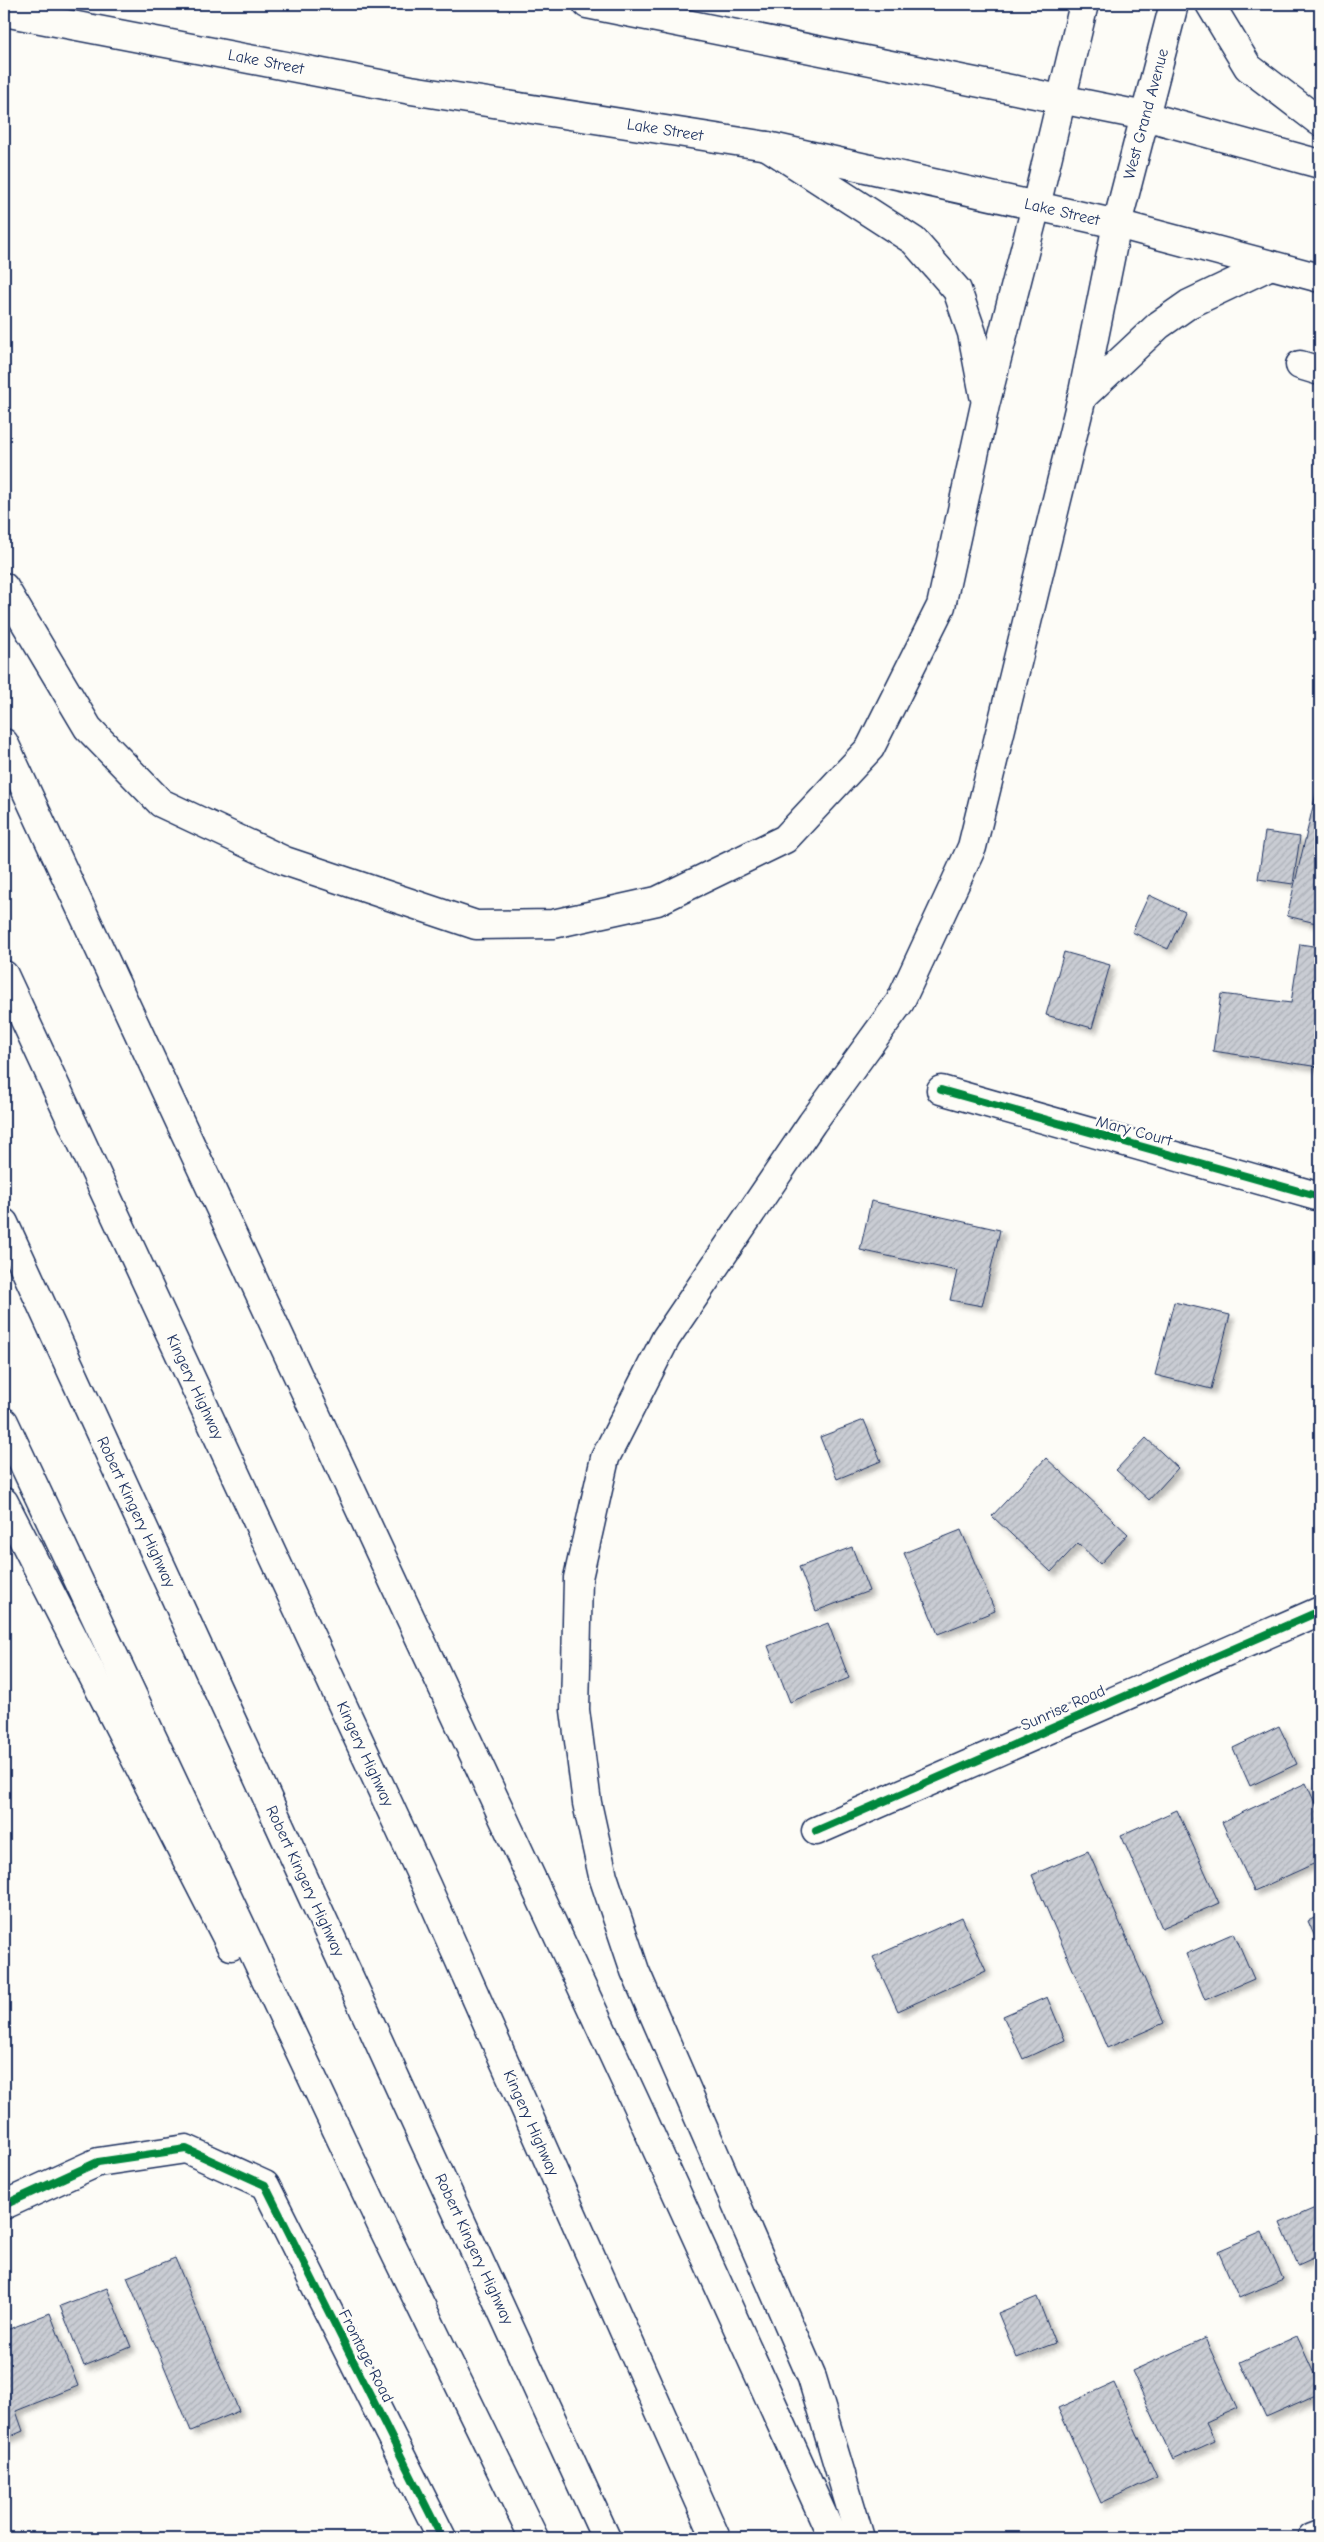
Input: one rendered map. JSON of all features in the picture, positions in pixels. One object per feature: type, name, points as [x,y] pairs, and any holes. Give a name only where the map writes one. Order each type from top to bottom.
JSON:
[{"type":"main road","points":[[587,4],[1060,97],[1145,116],[1320,164]]},
{"type":"main road","points":[[4,587],[88,728],[161,803],[285,861],[476,925],[553,924],[657,901],[785,838],[870,748],[941,606],[985,405],[1036,206],[1060,97],[1084,4]]},
{"type":"main road","name":"West Grand Avenue","points":[[860,2538],[812,2378],[635,1971],[603,1876],[587,1803],[575,1710],[578,1578],[605,1458],[666,1338],[812,1123],[900,1002],[972,847],[1082,398],[1117,224],[1174,4]]},
{"type":"main road","points":[[1210,4],[1248,67],[1320,122]]},
{"type":"main road","name":"Lake Street","points":[[4,12],[412,90],[768,146],[1117,224],[1320,278]]},
{"type":"main road","points":[[768,146],[914,241],[957,290],[972,333],[985,405]]},
{"type":"main road","points":[[1082,398],[1159,324],[1189,304],[1271,265]]},
{"type":"main road","points":[[4,743],[635,2101],[833,2538]]},
{"type":"main road","name":"Kingery Highway","points":[[4,975],[430,1894],[716,2538]]},
{"type":"main road","name":"Mary Court","points":[[941,1090],[1320,1197]]},
{"type":"main road","name":"Robert Kingery Highway","points":[[4,1223],[606,2538]]},
{"type":"main road","points":[[4,1422],[382,2226],[534,2538]]},
{"type":"main road","points":[[4,1502],[234,1951],[382,2226]]},
{"type":"main road","name":"Sunrise Road","points":[[816,1831],[1320,1611]]},
{"type":"main road","name":"Frontage Road","points":[[4,2205],[98,2162],[186,2149],[265,2185],[442,2538]]},
{"type":"main road","points":[[1312,2538],[1320,2534]]},
{"type":"building","points":[[1320,781],[1320,924],[1287,916]]},
{"type":"building","points":[[1265,832],[1300,837],[1293,884],[1258,879]]},
{"type":"building","points":[[1149,895],[1185,912],[1168,949],[1132,932]]},
{"type":"building","points":[[1300,944],[1320,947],[1319,1067],[1213,1051],[1221,994],[1291,1003]]},
{"type":"building","points":[[1064,952],[1110,965],[1092,1028],[1046,1015]]},
{"type":"building","points":[[871,1201],[1000,1230],[982,1306],[950,1300],[957,1271],[860,1250]]},
{"type":"building","points":[[1174,1302],[1230,1315],[1211,1389],[1155,1375]]},
{"type":"building","points":[[864,1420],[881,1461],[837,1479],[820,1437]]},
{"type":"building","points":[[1146,1438],[1178,1468],[1149,1500],[1116,1470]]},
{"type":"building","points":[[1046,1458],[1128,1534],[1100,1564],[1078,1543],[1051,1572],[992,1516]]},
{"type":"building","points":[[961,1530],[995,1611],[938,1634],[904,1553]]},
{"type":"building","points":[[852,1547],[869,1591],[816,1611],[799,1567]]},
{"type":"building","points":[[828,1623],[849,1678],[790,1702],[768,1646]]},
{"type":"building","points":[[1279,1726],[1297,1764],[1250,1786],[1233,1748]]},
{"type":"building","points":[[1306,1783],[1320,1814],[1320,1861],[1254,1891],[1222,1822]]},
{"type":"building","points":[[1177,1810],[1219,1903],[1162,1928],[1121,1835]]},
{"type":"building","points":[[1088,1851],[1164,2023],[1107,2048],[1032,1875]]},
{"type":"building","points":[[1320,1915],[1320,1949],[1308,1921]]},
{"type":"building","points":[[962,1917],[986,1971],[898,2011],[873,1957]]},
{"type":"building","points":[[1234,1933],[1254,1979],[1205,2000],[1186,1954]]},
{"type":"building","points":[[1047,1997],[1065,2040],[1023,2059],[1003,2016]]},
{"type":"building","points":[[1320,2206],[1320,2255],[1298,2265],[1280,2223]]},
{"type":"building","points":[[1262,2232],[1283,2279],[1239,2298],[1218,2251]]},
{"type":"building","points":[[175,2258],[239,2411],[191,2431],[127,2277]]},
{"type":"building","points":[[107,2288],[131,2347],[84,2366],[60,2306]]},
{"type":"building","points":[[1037,2297],[1055,2343],[1017,2358],[998,2313]]},
{"type":"building","points":[[50,2313],[78,2386],[16,2411],[23,2431],[4,2439],[4,2331]]},
{"type":"building","points":[[1297,2336],[1320,2387],[1320,2393],[1266,2417],[1240,2362]]},
{"type":"building","points":[[1205,2338],[1237,2408],[1206,2422],[1215,2441],[1173,2460],[1132,2371]]},
{"type":"building","points":[[1114,2383],[1157,2477],[1101,2503],[1058,2408]]},
{"type":"cycle path","points":[[941,1090],[1320,1197]]},
{"type":"cycle path","points":[[816,1831],[1320,1611]]},
{"type":"cycle path","points":[[4,2205],[98,2162],[186,2149],[265,2185],[442,2538]]}]
